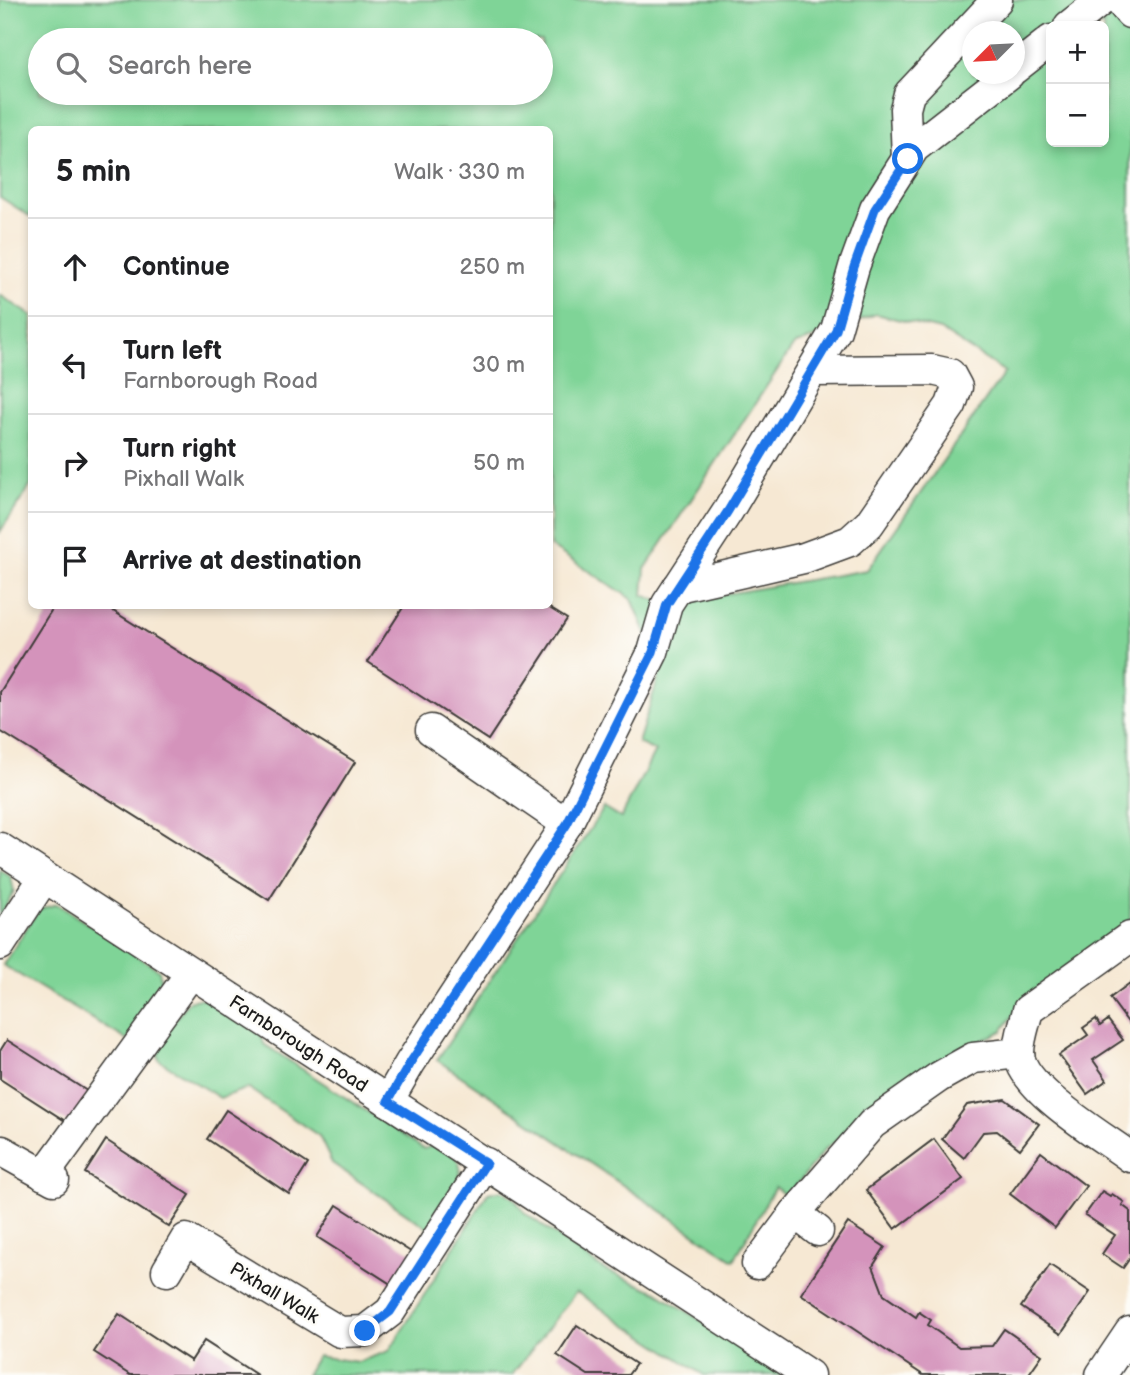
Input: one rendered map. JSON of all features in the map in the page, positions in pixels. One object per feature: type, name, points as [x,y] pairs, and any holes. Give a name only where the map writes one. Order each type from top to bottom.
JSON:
[{"type":"street","points":[[908,159],[905,109],[909,94],[997,0]]},
{"type":"street","points":[[1075,21],[1102,0]]},
{"type":"street","points":[[1119,0],[1130,13]]},
{"type":"street","points":[[1025,60],[1046,44]]},
{"type":"street","points":[[388,1101],[410,1063],[567,824],[653,652],[667,604],[728,511],[836,330],[854,267],[875,209],[915,148],[996,84]]},
{"type":"street","points":[[678,587],[804,558],[850,541],[869,524],[951,405],[957,387],[950,374],[932,370],[812,371]]},
{"type":"street","points":[[431,730],[567,824]]},
{"type":"street","name":"Farnborough Road","points":[[0,848],[809,1375]]},
{"type":"street","points":[[0,945],[44,878]]},
{"type":"street","points":[[1130,937],[1028,1010],[1019,1053],[1026,1074],[1048,1097],[1130,1157]]},
{"type":"street","points":[[2,1151],[49,1177],[191,972]]},
{"type":"street","points":[[757,1264],[806,1222],[873,1124],[939,1077],[973,1058],[1019,1053]]},
{"type":"street","name":"Pixhall Walk","points":[[167,1271],[186,1239],[340,1332],[365,1331],[390,1312],[486,1163]]},
{"type":"street","points":[[1101,1375],[1130,1332]]},
{"type":"green space","points":[[0,0],[1130,0],[1130,920],[1020,1006],[1002,1031],[972,1045],[826,1148],[787,1197],[775,1187],[734,1260],[437,1060],[604,808],[621,818],[655,751],[638,743],[661,669],[632,599],[553,548],[553,126],[28,126],[28,215],[0,197]],"holes":[[[876,314],[940,330],[1005,372],[867,570],[667,604],[643,595],[645,569],[794,345]]]},
{"type":"green space","points":[[0,295],[28,313],[28,490],[0,532]]},
{"type":"green space","points":[[0,870],[11,877],[14,891],[0,916]]},
{"type":"green space","points":[[57,904],[159,970],[163,989],[127,1040],[3,965],[39,909]]},
{"type":"green space","points":[[203,998],[261,1034],[264,1044],[424,1149],[437,1144],[454,1155],[460,1166],[458,1180],[431,1230],[332,1163],[319,1136],[248,1088],[220,1098],[159,1060],[156,1044],[189,1001]]},
{"type":"green space","points":[[501,1190],[514,1198],[525,1213],[603,1269],[657,1292],[785,1375],[704,1375],[576,1292],[512,1375],[306,1375],[317,1356],[358,1362],[389,1351],[488,1193]]},
{"type":"building","points":[[52,609],[110,609],[355,762],[269,900],[0,731],[0,692]]},
{"type":"building","points":[[402,609],[551,609],[567,619],[488,740],[368,662]]},
{"type":"building","points":[[1130,983],[1130,1025],[1110,998]]},
{"type":"building","points":[[1096,1019],[1100,1026],[1108,1020],[1123,1040],[1093,1060],[1107,1080],[1087,1094],[1059,1055],[1088,1035],[1083,1028]]},
{"type":"building","points":[[7,1040],[90,1093],[70,1124],[0,1079],[0,1051]]},
{"type":"building","points":[[1005,1099],[1039,1124],[1020,1149],[997,1131],[983,1132],[964,1158],[942,1139],[967,1105]]},
{"type":"building","points":[[226,1110],[308,1164],[289,1194],[207,1139]]},
{"type":"building","points":[[934,1139],[963,1179],[895,1229],[866,1190]]},
{"type":"building","points":[[106,1140],[190,1195],[169,1227],[85,1173]]},
{"type":"building","points":[[1041,1152],[1086,1186],[1055,1228],[1010,1194]]},
{"type":"building","points":[[1102,1191],[1124,1202],[1122,1205],[1130,1211],[1130,1258],[1123,1268],[1102,1254],[1115,1235],[1085,1215]]},
{"type":"building","points":[[337,1205],[414,1254],[394,1286],[317,1237]]},
{"type":"building","points":[[848,1223],[885,1247],[873,1266],[884,1295],[916,1317],[919,1312],[931,1320],[928,1325],[959,1347],[992,1346],[1004,1329],[1042,1355],[1028,1375],[923,1375],[801,1294]]},
{"type":"building","points":[[1050,1265],[1090,1292],[1061,1334],[1021,1307]]},
{"type":"building","points":[[119,1314],[191,1361],[204,1341],[257,1375],[130,1375],[94,1352]]},
{"type":"building","points":[[577,1325],[636,1364],[628,1375],[588,1375],[557,1355]]},
{"type":"route","points":[[365,1331],[390,1312],[486,1163],[388,1101],[410,1063],[567,824],[653,652],[667,604],[728,511],[836,330],[854,267],[875,209],[908,159]]}]
